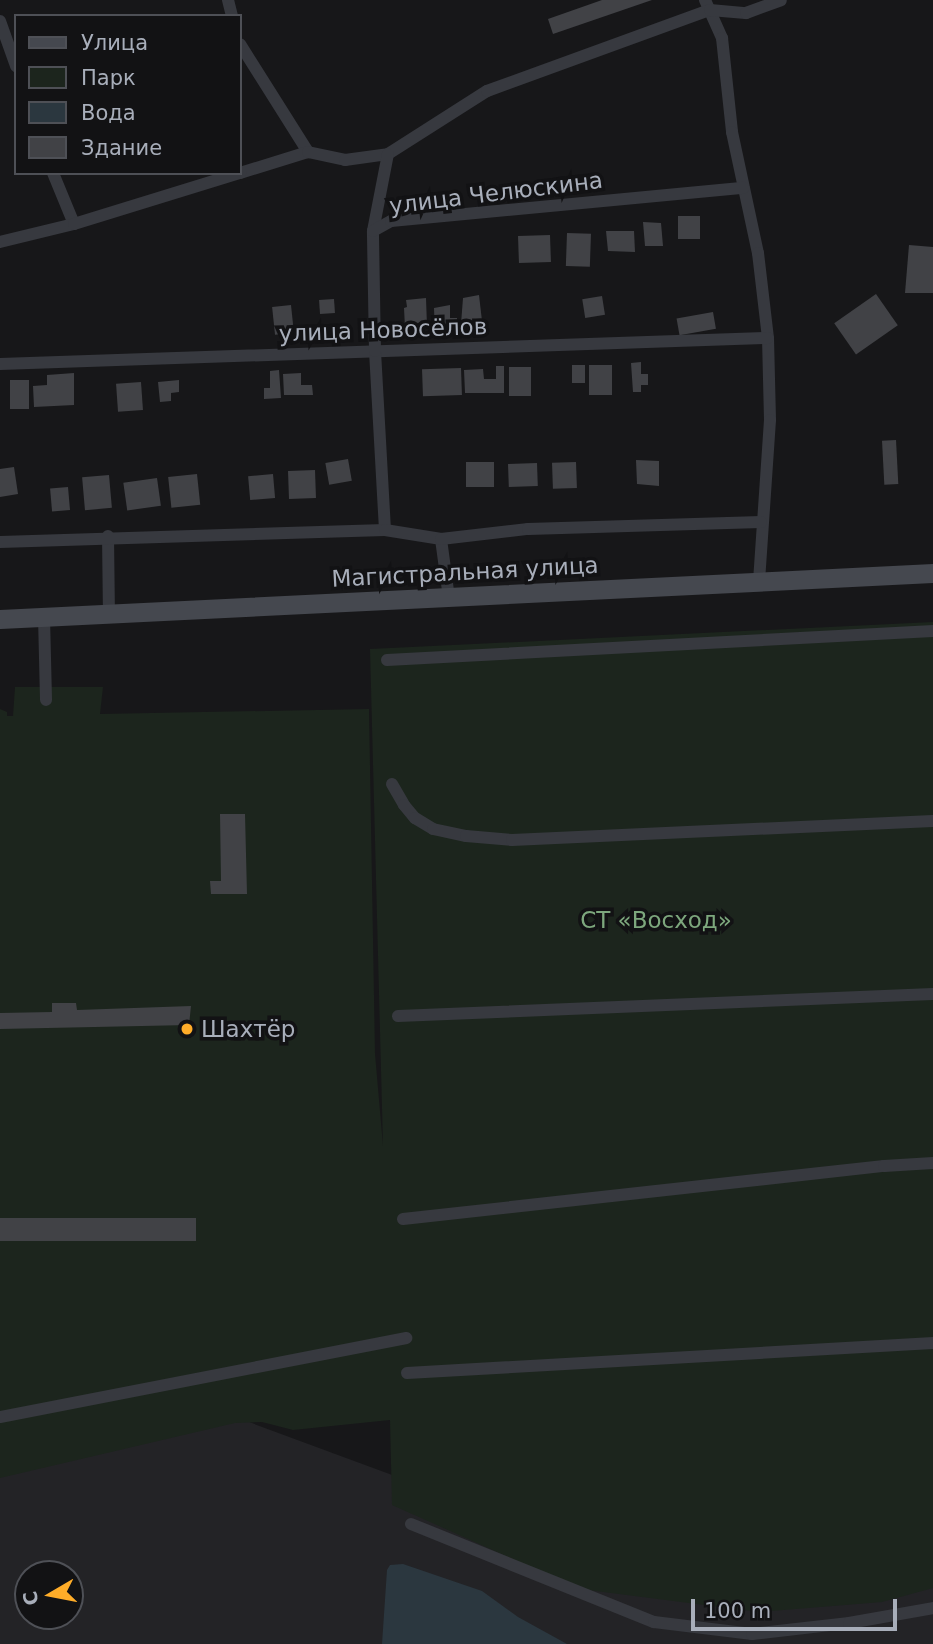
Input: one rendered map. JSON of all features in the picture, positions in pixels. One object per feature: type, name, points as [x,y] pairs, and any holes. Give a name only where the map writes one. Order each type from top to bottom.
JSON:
[{"type":"main road","name":"Магистральная улица","points":[[0,619],[933,573]]},
{"type":"street","points":[[242,172],[308,152],[345,160],[388,154],[487,91],[708,5],[746,13],[781,0]]},
{"type":"street","points":[[708,5],[722,38],[732,132],[758,254],[768,338],[771,420],[767,487],[761,522],[759,582]]},
{"type":"street","points":[[0,21],[14,60]]},
{"type":"street","points":[[242,47],[308,152]]},
{"type":"street","points":[[373,231],[388,154]]},
{"type":"street","points":[[54,175],[74,224]]},
{"type":"street","points":[[0,242],[74,224],[233,175]]},
{"type":"street","name":"улица Челюскина","points":[[385,530],[374,351],[373,231],[391,221],[743,188]]},
{"type":"street","name":"улица Новосёлов","points":[[0,364],[768,338]]},
{"type":"street","name":"Магистральная улица","points":[[0,542],[108,536],[385,530],[441,539],[528,529],[761,522]]},
{"type":"street","points":[[108,536],[109,614]]},
{"type":"street","points":[[441,539],[449,598]]},
{"type":"street","points":[[44,617],[46,700]]},
{"type":"street","points":[[387,660],[933,631]]},
{"type":"street","points":[[392,784],[404,806],[415,818],[433,829],[466,836],[512,840],[933,821]]},
{"type":"street","points":[[398,1016],[933,993]]},
{"type":"street","points":[[404,1219],[870,1167],[933,1163]]},
{"type":"street","points":[[0,1417],[406,1338]]},
{"type":"street","points":[[407,1373],[933,1343]]},
{"type":"street","points":[[411,1524],[654,1622],[752,1634],[849,1623],[933,1608]]},
{"type":"shaded area","points":[[230,1415],[687,1584],[933,1536],[933,1644],[0,1644],[0,1459]]},
{"type":"green space","name":"СТ «Восход»","points":[[933,622],[933,1588],[882,1602],[759,1612],[580,1589],[392,1505],[390,1420],[293,1430],[262,1422],[235,1423],[0,1478],[0,709],[7,712],[7,716],[13,716],[15,687],[103,687],[100,714],[369,709],[375,1054],[383,1146],[370,649]]},
{"type":"water","points":[[403,1564],[482,1591],[518,1617],[567,1644],[382,1644],[387,1570],[390,1565]]},
{"type":"building","points":[[602,0],[652,0],[553,34],[548,19]]},
{"type":"building","points":[[678,216],[700,216],[700,239],[678,239]]},
{"type":"building","points":[[643,222],[661,223],[663,246],[645,246]]},
{"type":"building","points":[[606,231],[634,231],[635,252],[608,251]]},
{"type":"building","points":[[567,233],[591,234],[590,267],[566,266]]},
{"type":"building","points":[[550,235],[551,262],[519,263],[518,236]]},
{"type":"building","points":[[909,245],[933,247],[933,293],[905,293]]},
{"type":"building","points":[[876,294],[898,325],[856,354],[834,323]]},
{"type":"building","points":[[479,295],[482,321],[461,324],[463,298]]},
{"type":"building","points":[[602,296],[605,315],[585,318],[582,299]]},
{"type":"building","points":[[426,298],[427,326],[424,330],[412,331],[412,327],[405,328],[406,300]]},
{"type":"building","points":[[334,299],[335,313],[320,314],[319,300]]},
{"type":"building","points":[[291,305],[294,333],[275,335],[272,307]]},
{"type":"building","points":[[450,305],[450,318],[457,318],[457,333],[435,336],[434,308]]},
{"type":"building","points":[[713,312],[716,329],[680,335],[677,318]]},
{"type":"building","points":[[641,362],[641,374],[648,374],[648,385],[641,385],[641,392],[633,392],[631,363]]},
{"type":"building","points":[[572,365],[585,365],[585,383],[572,383]]},
{"type":"building","points":[[589,365],[612,365],[612,395],[589,395]]},
{"type":"building","points":[[496,366],[504,366],[504,393],[465,393],[464,370],[483,369],[484,379],[496,379]]},
{"type":"building","points":[[509,367],[531,367],[531,396],[509,396]]},
{"type":"building","points":[[461,368],[462,395],[423,396],[422,369]]},
{"type":"building","points":[[279,370],[281,398],[264,399],[264,388],[270,388],[270,371]]},
{"type":"building","points":[[74,373],[74,405],[34,407],[33,386],[47,385],[47,375]]},
{"type":"building","points":[[301,373],[301,385],[312,385],[313,395],[284,395],[283,374]]},
{"type":"building","points":[[10,380],[29,380],[29,409],[10,409]]},
{"type":"building","points":[[179,380],[179,392],[171,393],[171,401],[160,402],[158,382]]},
{"type":"building","points":[[141,382],[143,410],[118,412],[116,384]]},
{"type":"building","points":[[896,440],[898,484],[884,485],[882,441]]},
{"type":"building","points":[[348,459],[352,481],[329,485],[325,463]]},
{"type":"building","points":[[636,460],[659,461],[659,486],[637,484]]},
{"type":"building","points":[[466,462],[494,462],[494,487],[466,487]]},
{"type":"building","points":[[576,462],[577,488],[553,489],[552,463]]},
{"type":"building","points":[[537,463],[538,486],[509,487],[508,464]]},
{"type":"building","points":[[14,467],[18,494],[0,497],[0,469]]},
{"type":"building","points":[[315,470],[316,498],[289,499],[288,471]]},
{"type":"building","points":[[197,474],[200,505],[171,508],[168,477]]},
{"type":"building","points":[[273,474],[275,498],[250,500],[248,476]]},
{"type":"building","points":[[109,475],[112,508],[85,510],[82,477]]},
{"type":"building","points":[[157,478],[161,506],[127,510],[123,483]]},
{"type":"building","points":[[68,487],[70,510],[52,511],[50,489]]},
{"type":"building","points":[[220,814],[245,814],[247,894],[211,894],[210,881],[221,881]]},
{"type":"building","points":[[52,1003],[76,1003],[77,1010],[191,1006],[189,1025],[0,1029],[0,1013],[52,1012]]},
{"type":"building","points":[[0,1218],[196,1218],[196,1241],[0,1241]]},
{"type":"place","name":"Шахтёр","points":[[187,1029]]}]
